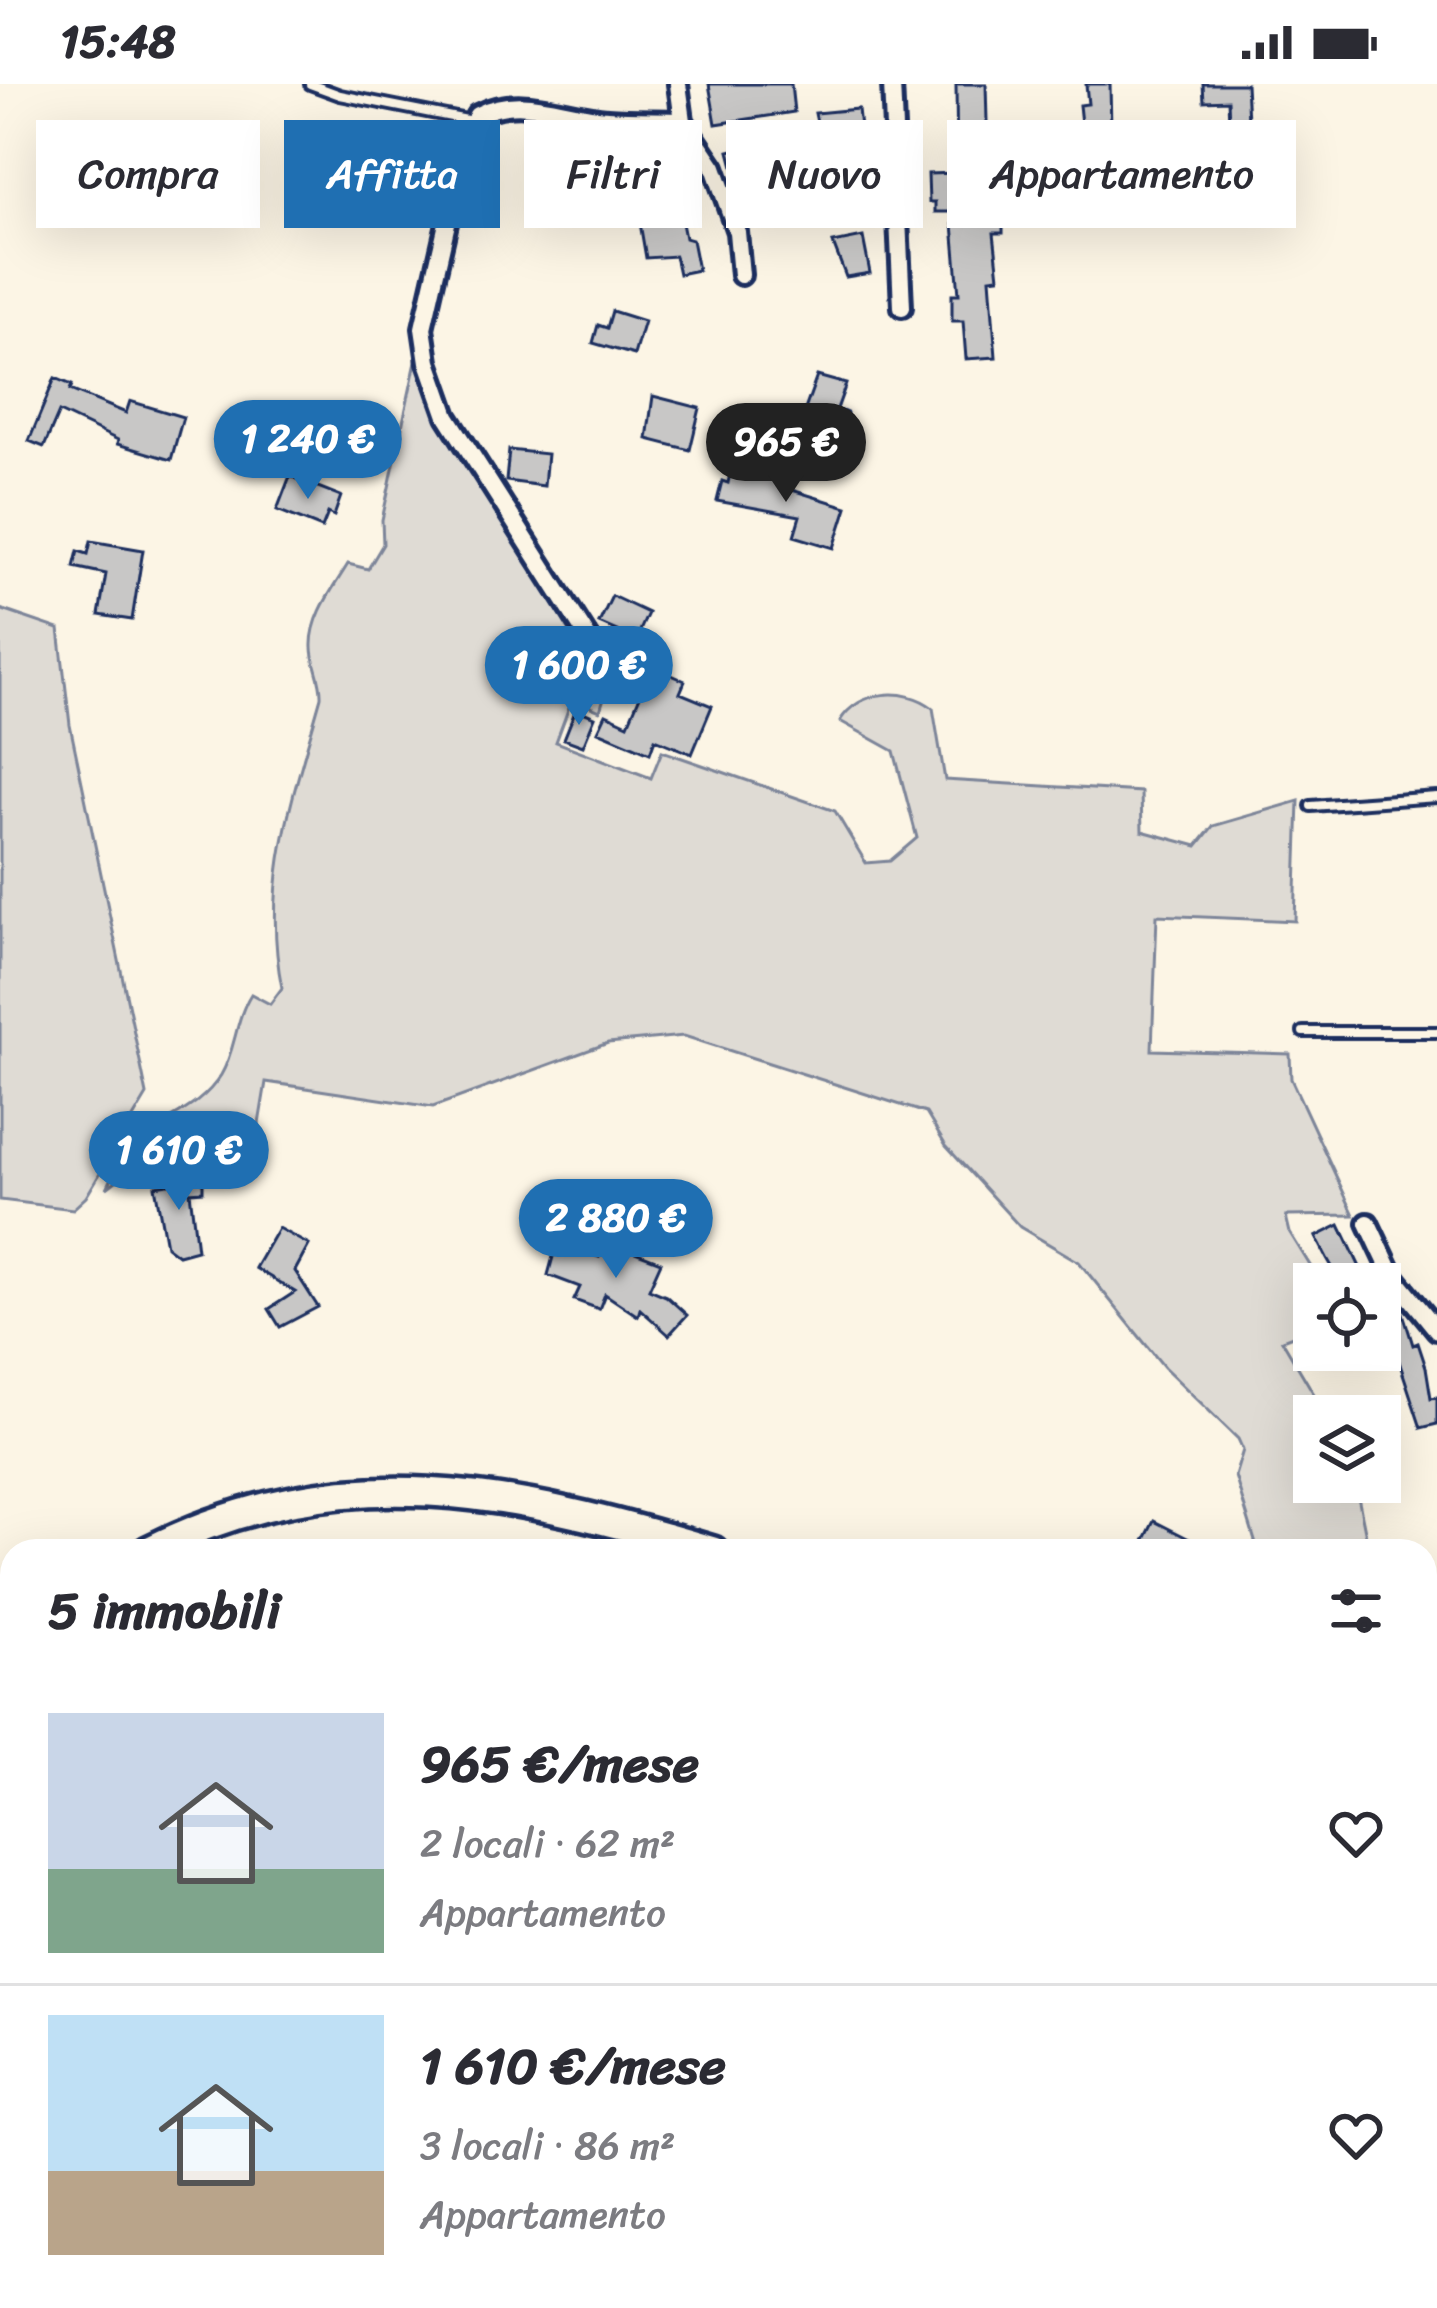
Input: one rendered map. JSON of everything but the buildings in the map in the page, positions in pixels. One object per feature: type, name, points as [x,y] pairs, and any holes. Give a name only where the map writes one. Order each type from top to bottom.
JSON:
[{"type":"main road","points":[[177,1539],[285,1503],[374,1490],[502,1496],[673,1539]]},
{"type":"street","points":[[678,84],[683,120]]},
{"type":"street","points":[[892,84],[902,308]]},
{"type":"street","points":[[474,120],[493,107],[522,103],[603,118],[656,120]]},
{"type":"street","points":[[702,149],[714,167],[740,244],[742,275]]},
{"type":"street","points":[[448,228],[423,328],[428,362],[447,416],[614,677]]},
{"type":"street","points":[[1368,1223],[1393,1276],[1437,1330]]},
{"type":"lane","points":[[310,84],[340,95],[469,120]]},
{"type":"lane","points":[[1311,806],[1437,797]]},
{"type":"lane","points":[[1303,1032],[1437,1032]]},
{"type":"shaded area","points":[[417,357],[436,411],[606,691],[600,711],[572,699],[556,742],[651,778],[662,751],[835,811],[866,863],[890,861],[917,838],[894,751],[840,721],[859,703],[883,695],[909,696],[933,708],[945,780],[1141,792],[1142,831],[1197,846],[1213,826],[1299,801],[1295,921],[1157,915],[1152,1050],[1290,1054],[1291,1079],[1354,1215],[1286,1216],[1290,1233],[1309,1263],[1293,1263],[1293,1336],[1282,1340],[1293,1359],[1293,1371],[1300,1371],[1315,1395],[1293,1395],[1293,1503],[1359,1503],[1367,1539],[1254,1539],[1235,1476],[1243,1450],[1238,1439],[1164,1367],[1079,1262],[1020,1227],[946,1146],[926,1113],[684,1036],[608,1043],[433,1107],[266,1082],[259,1124],[212,1128],[194,1139],[177,1160],[125,1174],[107,1188],[134,1145],[192,1105],[221,1075],[251,994],[270,1004],[282,988],[276,949],[278,876],[291,805],[321,697],[312,653],[315,624],[348,564],[368,569],[383,544],[382,520]]},
{"type":"shaded area","points":[[0,609],[59,629],[70,725],[147,1095],[86,1197],[73,1209],[0,1200]]}]
